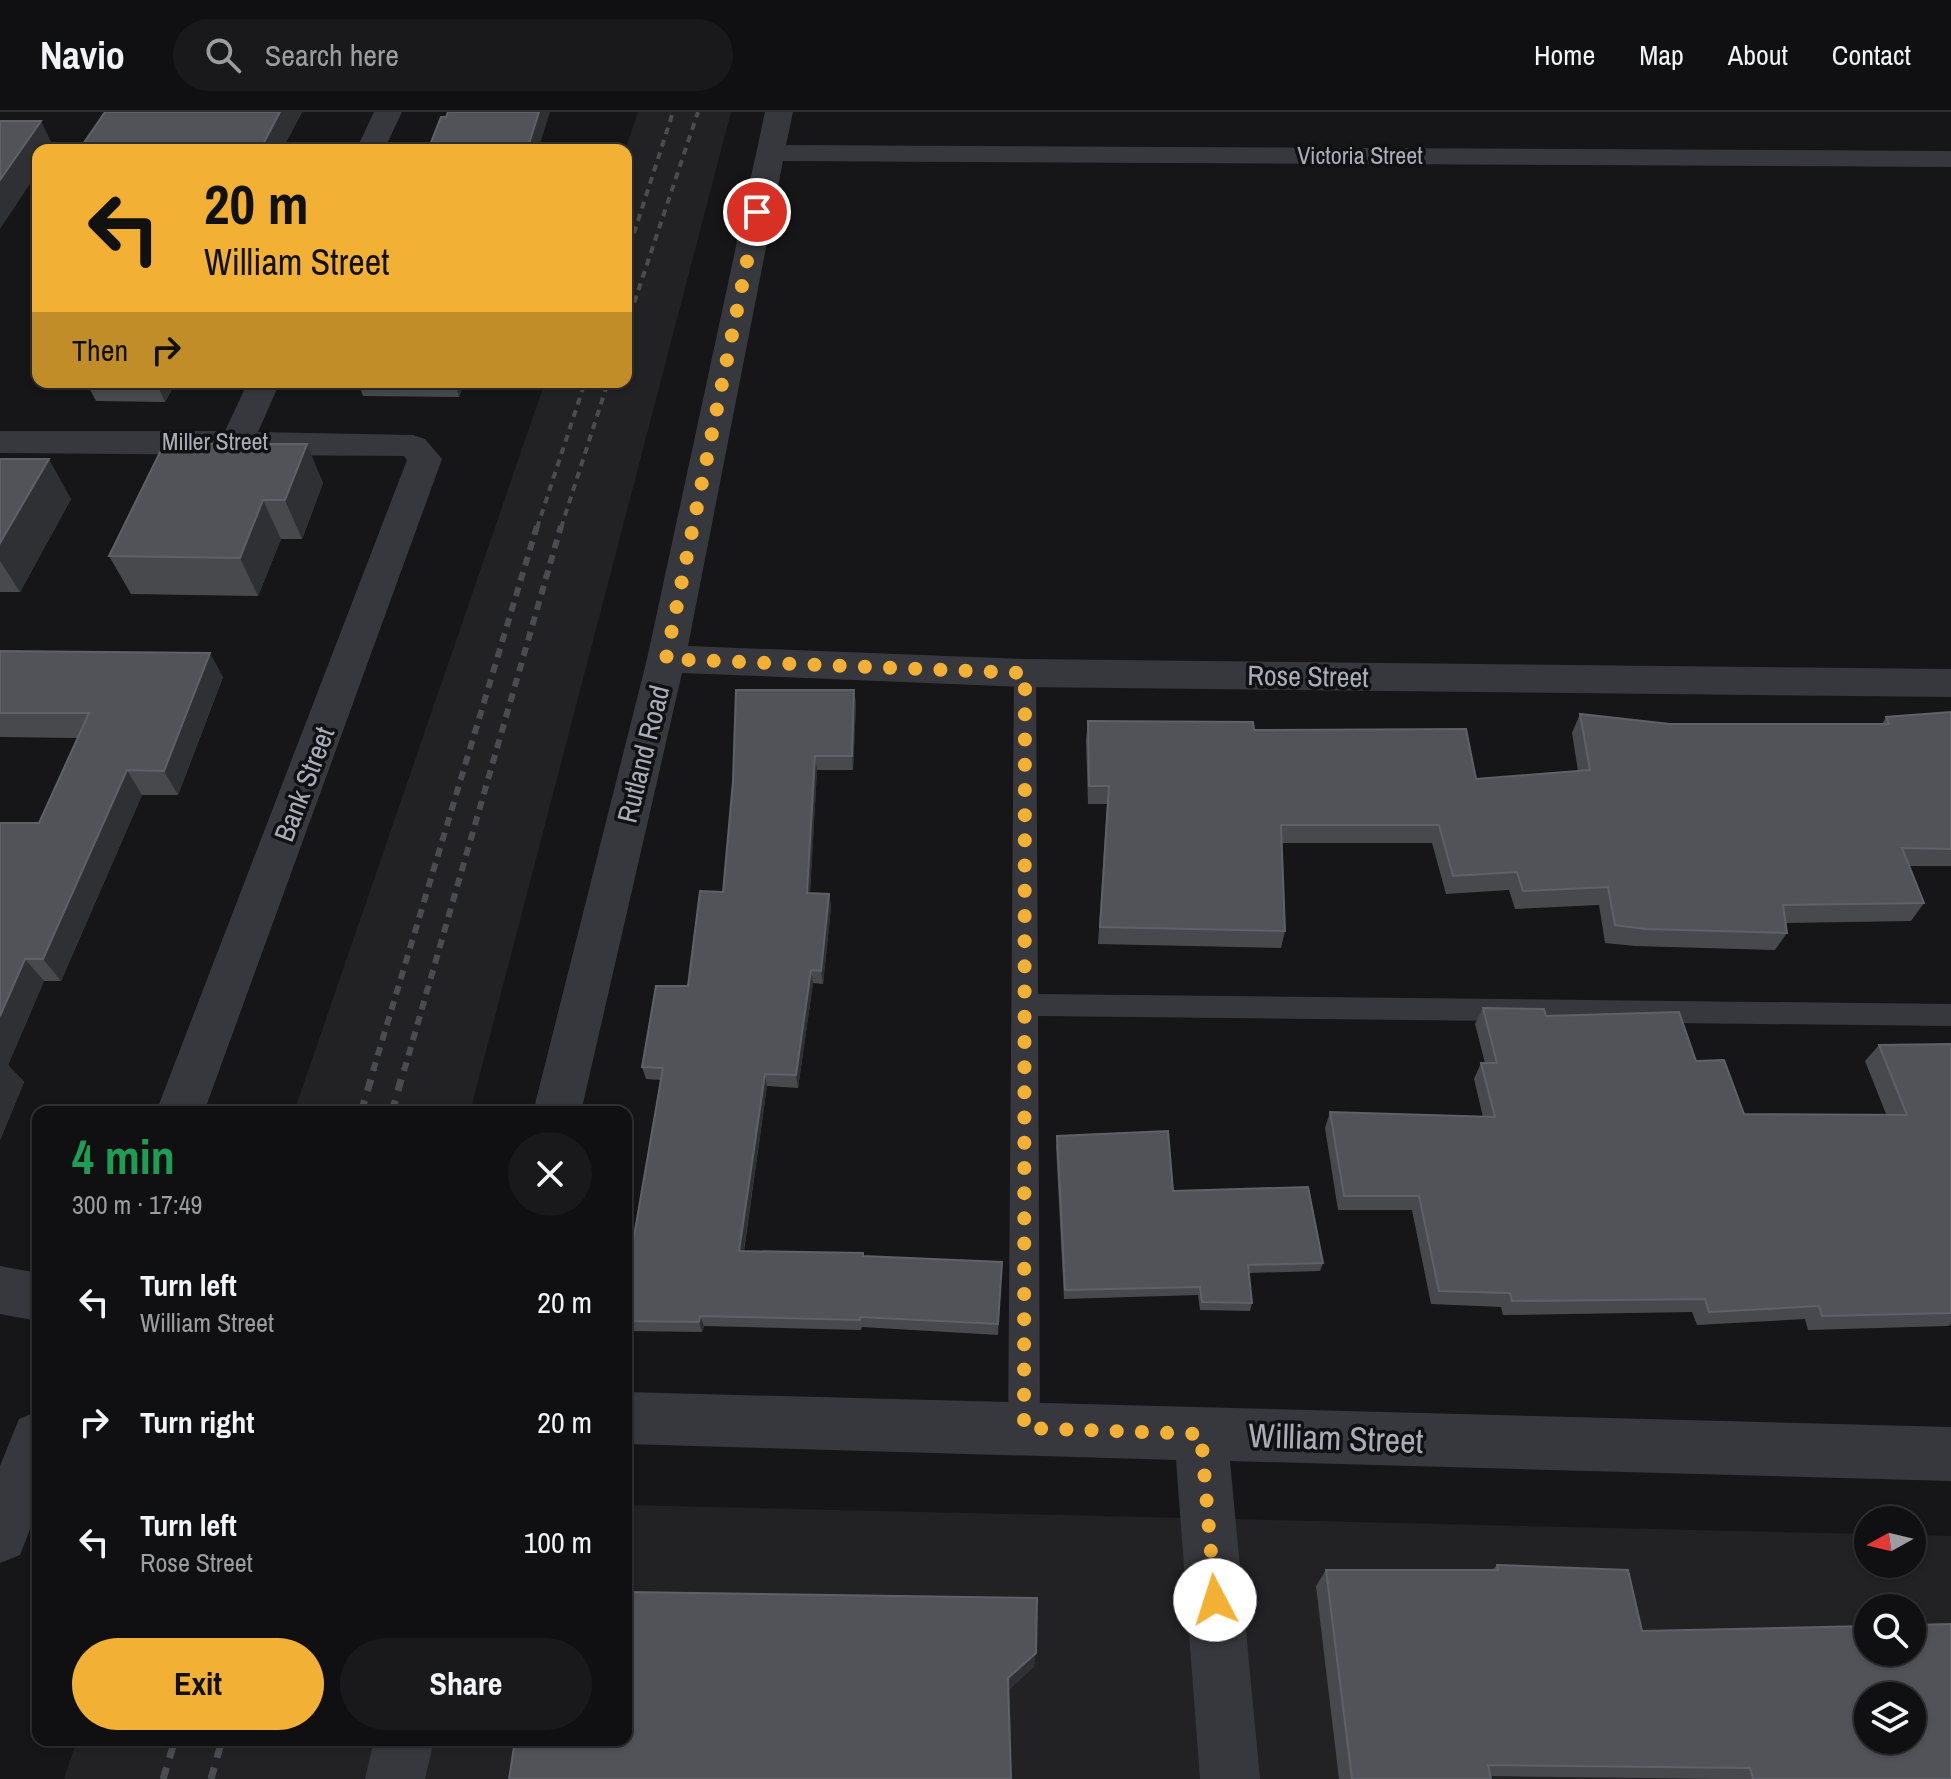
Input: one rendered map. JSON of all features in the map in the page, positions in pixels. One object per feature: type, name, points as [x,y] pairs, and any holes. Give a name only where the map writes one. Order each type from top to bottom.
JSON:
[{"type":"street","points":[[373,144],[388,112]]},
{"type":"street","name":"Rutland Road","points":[[558,1106],[666,659],[779,112]]},
{"type":"street","name":"Victoria Street","points":[[769,153],[1951,159]]},
{"type":"street","points":[[237,442],[261,388]]},
{"type":"street","name":"Miller Street","points":[[1,443],[237,442],[413,446],[425,459]]},
{"type":"street","name":"Bank Street","points":[[182,1106],[425,459]]},
{"type":"street","name":"Rose Street","points":[[666,659],[1025,673],[1951,683]]},
{"type":"street","points":[[0,1290],[32,1296]]},
{"type":"street","name":"William Street","points":[[632,1418],[1951,1454]]},
{"type":"street","points":[[1201,1434],[1230,1779]]},
{"type":"street","points":[[0,1535],[32,1453]]},
{"type":"street","points":[[395,1779],[403,1746]]},
{"type":"lane","points":[[1024,1428],[1025,673]]},
{"type":"lane","points":[[1025,1005],[1951,1015]]},
{"type":"shaded area","points":[[638,112],[731,112],[472,1106],[296,1106],[543,388],[632,388],[632,144],[627,144]]},
{"type":"shaded area","points":[[632,1505],[1854,1534],[1854,1578],[1926,1578],[1926,1535],[1951,1536],[1951,1779],[64,1779],[75,1746],[632,1746]]},
{"type":"building","points":[[105,112],[280,112],[263,144],[83,144]]},
{"type":"building","points":[[448,112],[539,112],[529,144],[430,144],[441,117],[446,117]]},
{"type":"building","points":[[0,121],[41,121],[0,180]]},
{"type":"building","points":[[164,444],[307,444],[285,500],[263,500],[240,558],[109,556]]},
{"type":"building","points":[[0,459],[49,459],[0,543]]},
{"type":"building","points":[[0,651],[210,653],[164,771],[127,770],[43,959],[25,959],[0,1016],[0,823],[39,823],[89,713],[0,713]]},
{"type":"building","points":[[736,690],[854,690],[852,756],[815,756],[807,893],[829,894],[821,971],[811,970],[796,1075],[765,1074],[739,1251],[863,1253],[863,1256],[1002,1262],[998,1324],[860,1317],[860,1320],[700,1316],[699,1322],[632,1321],[632,1242],[663,1068],[642,1067],[656,986],[688,986],[700,891],[723,892],[733,781]]},
{"type":"building","points":[[1951,712],[1951,849],[1902,848],[1924,903],[1783,905],[1787,933],[1645,929],[1615,925],[1608,887],[1523,891],[1517,872],[1453,876],[1439,825],[1281,825],[1285,931],[1100,927],[1109,786],[1089,786],[1088,721],[1253,722],[1254,730],[1466,729],[1476,779],[1590,770],[1580,714],[1670,724],[1889,724],[1886,717]]},
{"type":"building","points":[[1483,1008],[1544,1009],[1546,1016],[1679,1012],[1696,1061],[1724,1060],[1744,1114],[1907,1115],[1879,1045],[1951,1044],[1951,1313],[1822,1316],[1819,1306],[1709,1312],[1705,1299],[1512,1301],[1510,1293],[1439,1291],[1419,1196],[1344,1196],[1330,1112],[1495,1117],[1481,1063],[1497,1063]]},
{"type":"building","points":[[1168,1131],[1173,1191],[1308,1187],[1323,1263],[1248,1265],[1252,1303],[1202,1302],[1200,1287],[1065,1290],[1057,1136]]},
{"type":"building","points":[[1497,1565],[1628,1570],[1642,1631],[1854,1626],[1854,1666],[1926,1666],[1926,1625],[1951,1624],[1951,1779],[1753,1779],[1750,1768],[1488,1765],[1491,1779],[1352,1779],[1326,1570],[1498,1570]]},
{"type":"building","points":[[632,1592],[1037,1598],[1036,1653],[1008,1678],[1011,1779],[509,1779],[514,1746],[632,1746]]},
{"type":"railway","points":[[632,239],[673,112]]},
{"type":"railway","points":[[632,309],[698,112]]},
{"type":"railway","points":[[537,528],[583,388]]},
{"type":"railway","points":[[561,528],[606,388]]},
{"type":"railway","points":[[373,1071],[537,526]]},
{"type":"railway","points":[[404,1071],[561,526]]},
{"type":"railway","points":[[363,1106],[374,1069]]},
{"type":"railway","points":[[394,1106],[404,1069]]},
{"type":"railway","points":[[163,1779],[173,1746]]},
{"type":"railway","points":[[211,1779],[220,1746]]},
{"type":"route","points":[[757,212],[666,659],[1025,673],[1024,1428],[1201,1434],[1215,1600]]}]
